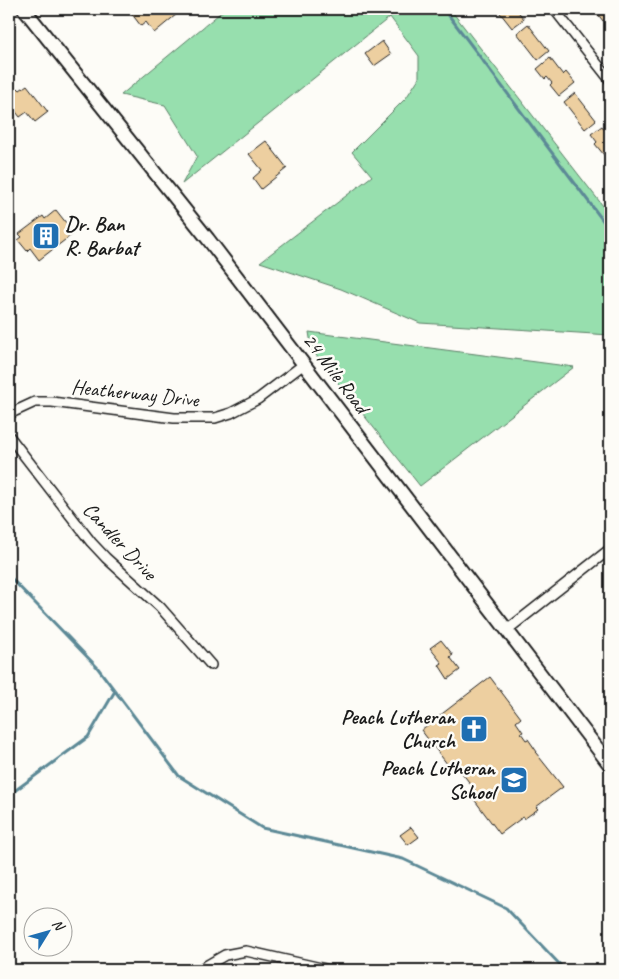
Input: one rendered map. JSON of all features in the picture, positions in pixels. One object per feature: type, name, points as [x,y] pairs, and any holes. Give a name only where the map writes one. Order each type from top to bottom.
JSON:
[{"type":"street","name":"24 Mile Road","points":[[24,9],[203,232],[610,765]]},
{"type":"street","points":[[554,9],[610,80]]},
{"type":"street","name":"Heatherway Drive","points":[[9,414],[36,402],[52,402],[174,418],[215,418],[231,413],[258,399],[304,364]]},
{"type":"street","name":"Candler Drive","points":[[9,436],[91,542],[160,607],[211,665]]},
{"type":"street","points":[[507,630],[610,549]]},
{"type":"street","points":[[199,970],[225,955],[246,951],[330,970]]},
{"type":"green space","points":[[225,9],[450,9],[610,215],[610,335],[420,323],[341,289],[260,262],[372,176],[352,152],[406,98],[419,78],[419,56],[390,17],[182,184],[197,156],[165,105],[121,95]]},
{"type":"green space","points":[[309,332],[574,367],[420,486],[312,350]]},
{"type":"building","points":[[128,9],[173,9],[177,14],[154,33],[146,22],[141,26]]},
{"type":"building","points":[[497,9],[516,9],[524,19],[512,28]]},
{"type":"building","points":[[594,9],[610,9],[610,15],[603,21]]},
{"type":"building","points":[[528,24],[549,51],[538,60],[517,33]]},
{"type":"building","points":[[382,41],[391,54],[374,66],[365,54]]},
{"type":"building","points":[[550,58],[563,75],[566,72],[575,83],[559,96],[550,85],[552,83],[547,77],[545,79],[537,69]]},
{"type":"building","points":[[27,85],[48,112],[35,122],[27,112],[20,117],[9,103],[9,95],[18,88],[20,90]]},
{"type":"building","points":[[575,93],[596,120],[585,129],[564,102]]},
{"type":"building","points":[[602,126],[610,137],[609,161],[595,144],[597,142],[591,134]]},
{"type":"building","points":[[266,141],[287,168],[261,189],[253,178],[262,170],[249,154]]},
{"type":"building","name":"Dr. Ban R. Barbat","points":[[56,210],[74,233],[39,260],[30,248],[27,251],[18,240],[22,237],[19,234],[43,216],[45,219]]},
{"type":"building","points":[[441,640],[453,655],[450,657],[460,670],[448,679],[439,665],[442,663],[430,648]]},
{"type":"building","points":[[490,677],[521,718],[516,722],[523,732],[521,733],[526,740],[528,739],[536,753],[563,787],[536,807],[538,809],[524,819],[523,817],[500,834],[470,794],[475,790],[456,765],[451,769],[421,730]]},
{"type":"building","points":[[411,827],[419,837],[408,845],[400,835]]},
{"type":"waterway","points":[[444,9],[610,230]]},
{"type":"waterway","points":[[9,576],[97,667],[179,776],[262,828],[403,859],[506,908],[565,970]]},
{"type":"waterway","points":[[9,795],[88,737],[115,691]]},
{"type":"place","name":"Dr. Ban R. Barbat","points":[[46,236]]},
{"type":"place","name":"Peach Lutheran Church","points":[[474,729]]},
{"type":"place","name":"Peach Lutheran School","points":[[514,780]]}]
